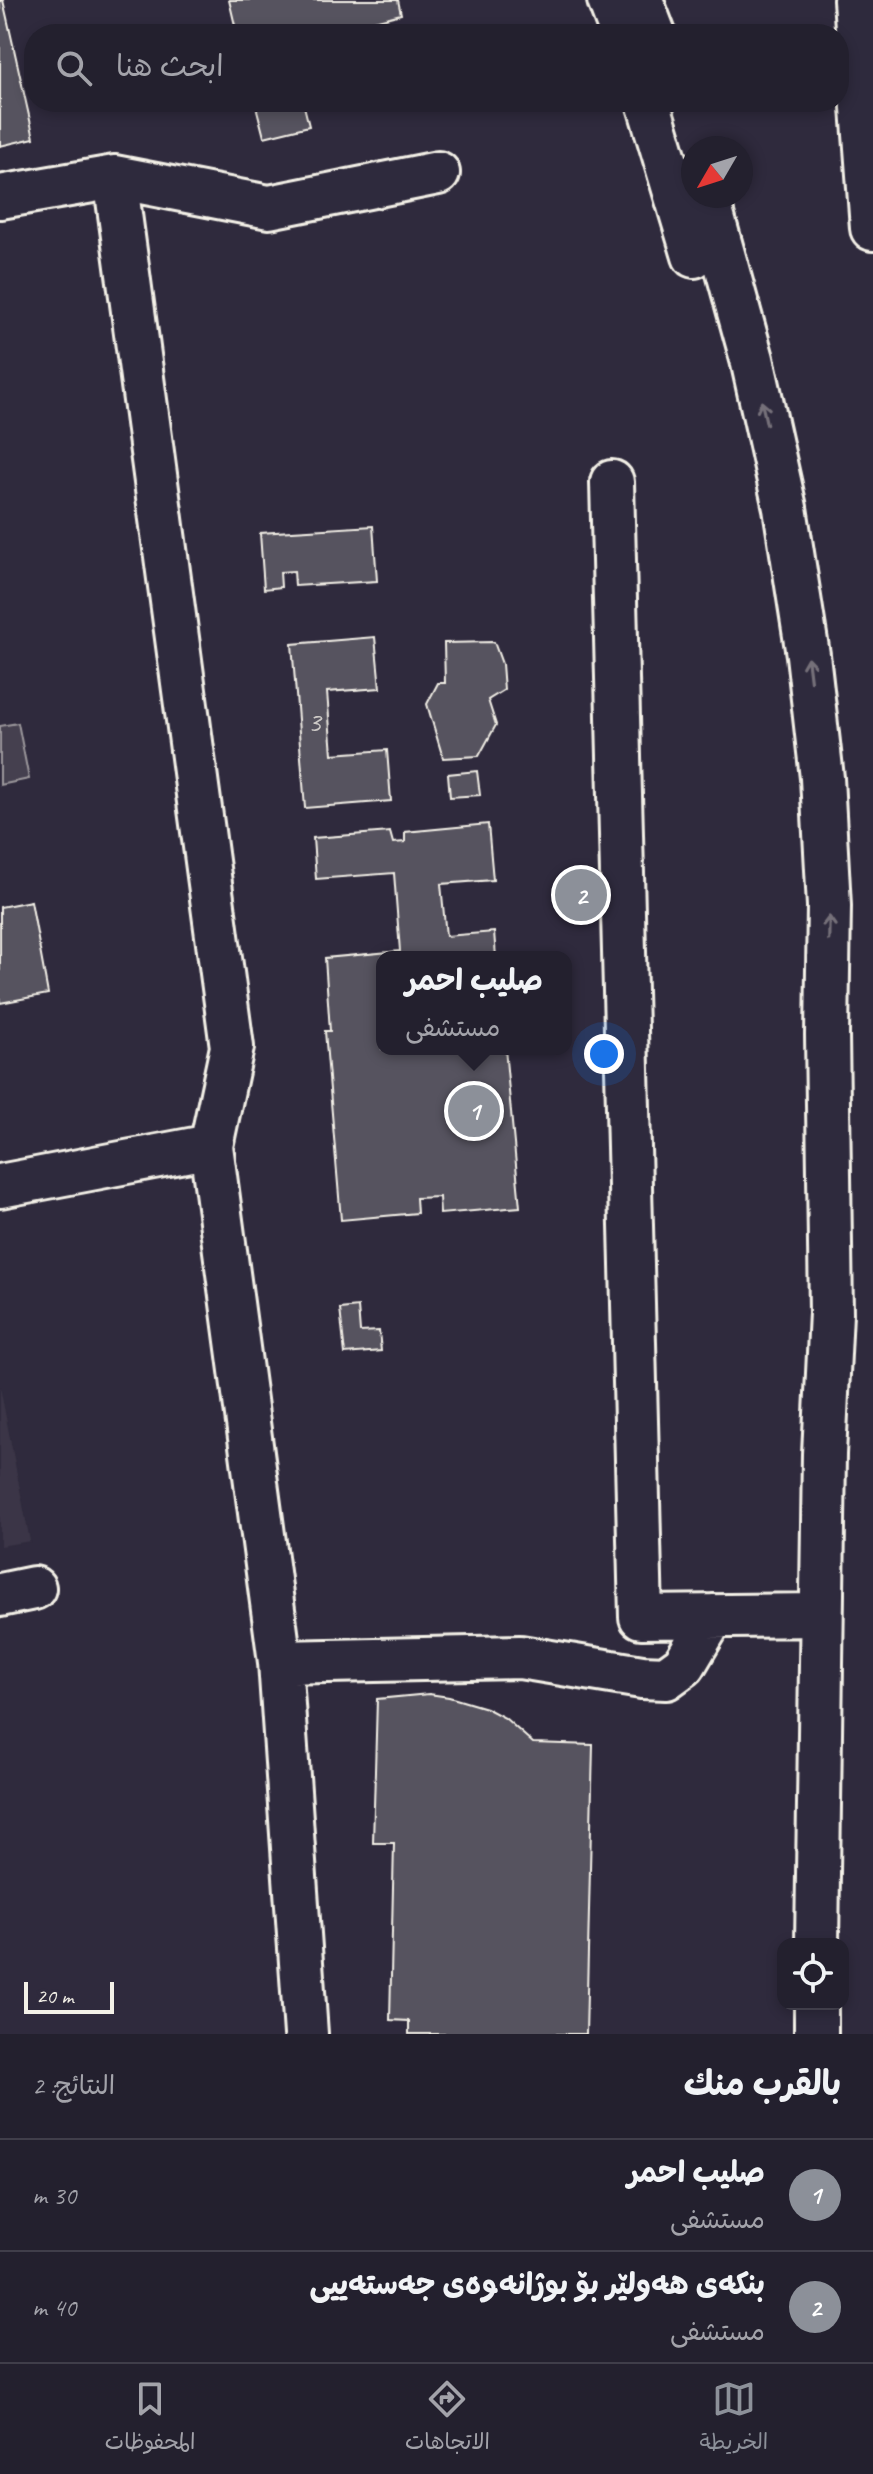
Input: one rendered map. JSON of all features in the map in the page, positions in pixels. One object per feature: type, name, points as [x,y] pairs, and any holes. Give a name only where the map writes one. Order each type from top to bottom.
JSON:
[{"type":"highway","points":[[856,0],[873,228]]},
{"type":"street","points":[[609,0],[618,24]]},
{"type":"street","points":[[641,0],[650,24]]},
{"type":"street","points":[[651,112],[725,371],[758,521],[781,668],[795,790],[813,1315],[824,1454]]},
{"type":"street","points":[[682,112],[689,136]]},
{"type":"street","points":[[0,197],[115,177],[269,207],[438,173]]},
{"type":"street","points":[[115,177],[232,1047],[211,1146],[280,1662],[306,2034]]},
{"type":"street","points":[[710,208],[752,359],[785,508],[806,642],[822,778],[829,906],[827,1050],[831,1297],[824,1454],[817,1938]]},
{"type":"street","points":[[612,482],[641,1617],[821,1615]]},
{"type":"street","points":[[0,1186],[211,1146]]},
{"type":"street","points":[[280,1662],[520,1657],[642,1677],[666,1678],[684,1665],[713,1616]]},
{"type":"street","points":[[816,2010],[816,2034]]},
{"type":"shaded area","points":[[18,723],[29,779],[0,785],[0,726]]},
{"type":"shaded area","points":[[0,1387],[30,1541],[0,1546]]},
{"type":"building","points":[[0,0],[3,0],[24,93],[24,112],[28,112],[34,138],[0,146]]},
{"type":"building","points":[[229,0],[398,0],[401,14],[362,24],[235,24]]},
{"type":"building","points":[[258,112],[306,112],[309,126],[264,137]]},
{"type":"building","points":[[373,526],[377,581],[295,586],[294,571],[280,572],[281,587],[264,589],[260,533]]},
{"type":"building","points":[[375,637],[380,688],[327,692],[332,754],[387,750],[391,801],[305,808],[292,644]]},
{"type":"building","points":[[494,642],[502,664],[504,690],[488,700],[496,725],[479,756],[443,758],[427,704],[438,683],[445,683],[444,643]]},
{"type":"building","points":[[477,771],[480,795],[450,797],[448,774]]},
{"type":"building","points":[[488,824],[493,880],[441,884],[446,936],[494,932],[496,951],[400,951],[394,873],[316,879],[313,838],[390,832],[393,843],[405,842],[405,832]]},
{"type":"building","points":[[31,901],[48,994],[0,1003],[0,907]]},
{"type":"building","points":[[376,953],[376,1055],[506,1055],[520,1207],[440,1214],[439,1197],[416,1198],[417,1213],[341,1220],[325,1031],[330,1031],[325,958]]},
{"type":"building","points":[[358,1307],[360,1332],[379,1331],[381,1351],[345,1354],[340,1309]]},
{"type":"building","points":[[429,1694],[486,1708],[505,1718],[533,1743],[593,1745],[586,2034],[409,2034],[409,2021],[390,2020],[394,1843],[373,1843],[377,1699]]},
{"type":"place","name":"بنکەی هەولێر بۆ بوژانەوەی جەستەییی","points":[[581,895]]},
{"type":"place","name":"صلیب احمر","points":[[474,1111]]}]
